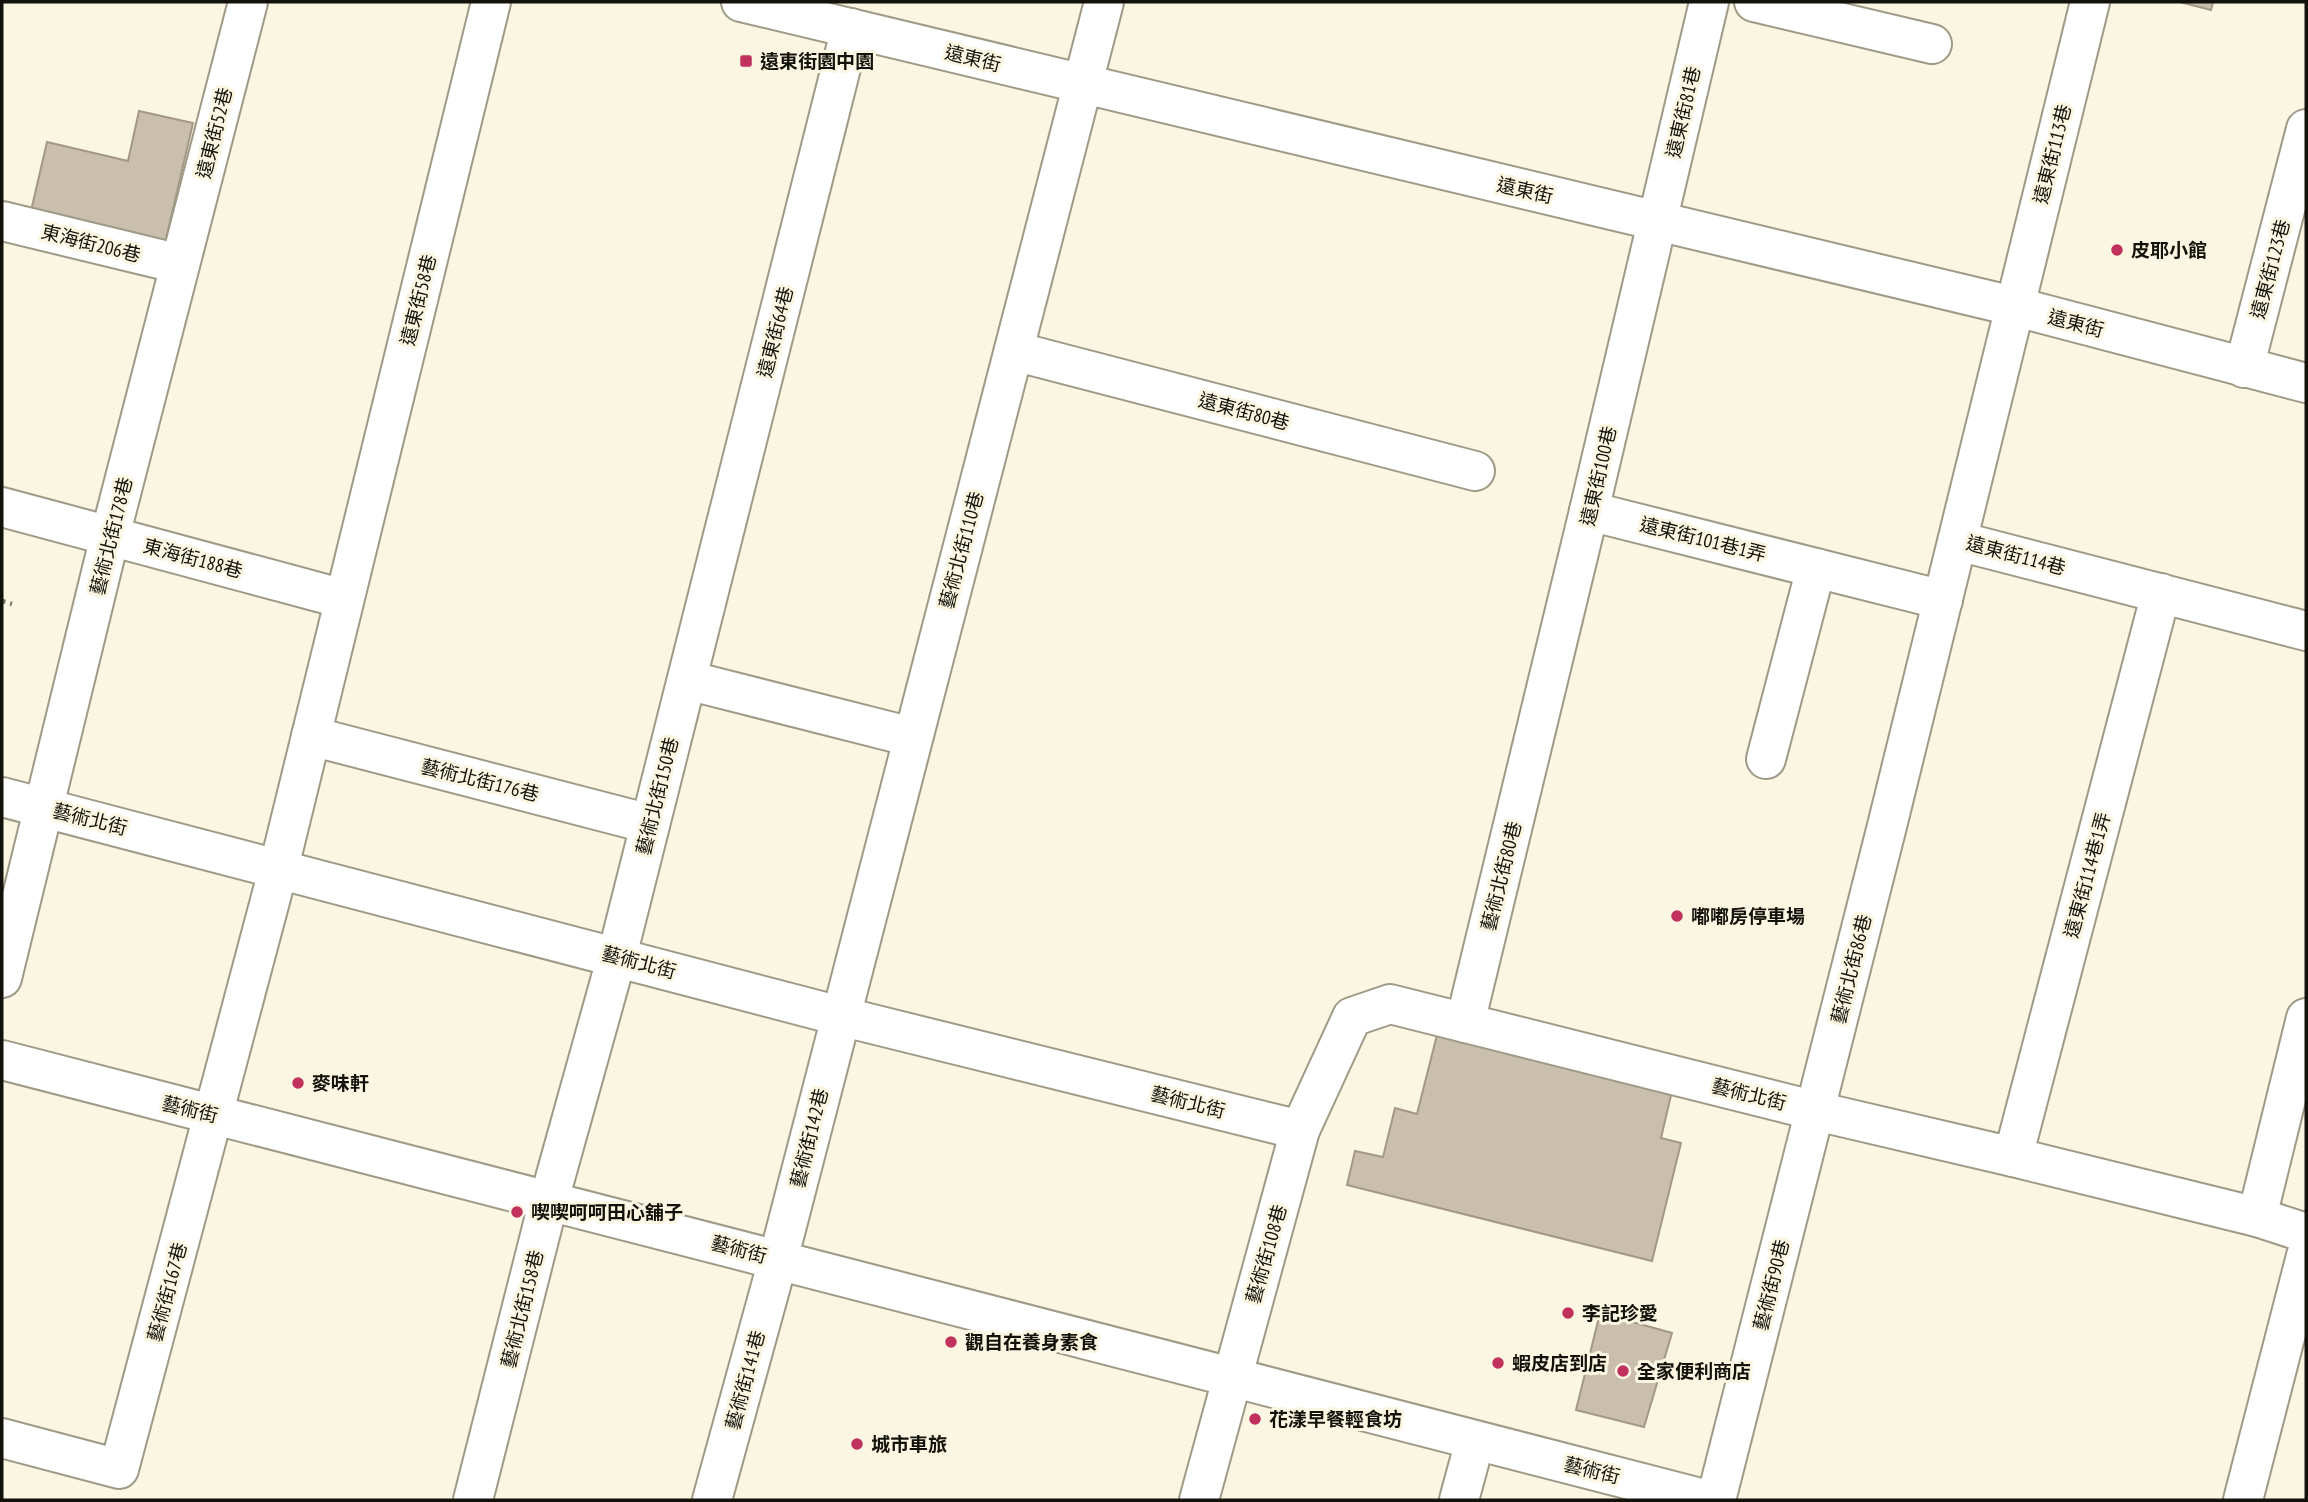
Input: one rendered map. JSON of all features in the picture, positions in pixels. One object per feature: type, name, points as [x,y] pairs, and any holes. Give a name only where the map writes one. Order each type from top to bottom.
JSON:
[{"type":"street","name":"遠東街52巷","points":[[180,264],[248,2]]},
{"type":"street","name":"遠東街58巷","points":[[344,599],[491,2]]},
{"type":"street","name":"遠東街","points":[[741,2],[2013,306],[2306,383]]},
{"type":"street","points":[[1084,84],[1104,2]]},
{"type":"street","name":"遠東街81巷","points":[[1657,221],[1709,2]]},
{"type":"street","points":[[1754,2],[1845,12],[1932,44]]},
{"type":"street","name":"遠東街113巷","points":[[2013,306],[2090,2]]},
{"type":"street","name":"遠東街64巷","points":[[698,636],[852,28]]},
{"type":"street","name":"藝術北街110巷","points":[[841,1016],[1084,84]]},
{"type":"street","name":"遠東街123巷","points":[[2244,368],[2306,130]]},
{"type":"street","name":"東海街206巷","points":[[2,221],[180,264]]},
{"type":"street","name":"遠東街100巷","points":[[1536,730],[1657,221]]},
{"type":"street","name":"藝術北街178巷","points":[[2,978],[110,536],[180,264]]},
{"type":"street","name":"遠東街114巷","points":[[2013,306],[1958,541],[2306,631]]},
{"type":"street","name":"遠東街80巷","points":[[1014,351],[1475,471]]},
{"type":"street","name":"東海街188巷","points":[[2,507],[344,599]]},
{"type":"street","name":"遠東街101巷1弄","points":[[1589,511],[1943,600]]},
{"type":"street","points":[[1943,600],[1958,541]]},
{"type":"street","points":[[1766,759],[1816,568]]},
{"type":"street","name":"遠東街114巷1弄","points":[[2013,1157],[2161,593]]},
{"type":"street","points":[[279,867],[344,599]]},
{"type":"street","name":"藝術北街86巷","points":[[1816,1111],[1943,600]]},
{"type":"street","name":"藝術北街150巷","points":[[617,957],[698,636]]},
{"type":"street","points":[[687,680],[912,737]]},
{"type":"street","name":"藝術北街80巷","points":[[1465,1023],[1536,730]]},
{"type":"street","name":"藝術北街176巷","points":[[311,736],[650,824]]},
{"type":"street","name":"藝術北街","points":[[2,797],[279,867],[841,1016],[1300,1130],[1352,1017],[1390,1004],[1816,1111],[2257,1217],[2306,1233]]},
{"type":"street","name":"藝術街167巷","points":[[2,1438],[119,1469],[279,867]]},
{"type":"street","name":"藝術北街158巷","points":[[473,1500],[549,1200],[617,957]]},
{"type":"street","name":"藝術街142巷","points":[[778,1260],[841,1016]]},
{"type":"street","points":[[2257,1217],[2306,1018]]},
{"type":"street","name":"藝術街","points":[[2,1060],[1708,1500]]},
{"type":"street","name":"藝術街90巷","points":[[1716,1500],[1816,1111]]},
{"type":"street","name":"藝術街108巷","points":[[1199,1500],[1300,1130]]},
{"type":"street","points":[[2243,1500],[2306,1256]]},
{"type":"street","name":"藝術街141巷","points":[[712,1500],[778,1260]]},
{"type":"street","points":[[1459,1500],[1475,1441]]},
{"type":"path","points":[[2,601],[12,604]]},
{"type":"building","points":[[2180,2],[2213,2],[2211,10]]},
{"type":"building","points":[[139,111],[193,123],[165,243],[31,211],[47,142],[128,161]]},
{"type":"building","points":[[1438,1031],[1672,1091],[1661,1138],[1681,1143],[1652,1261],[1347,1185],[1355,1151],[1383,1157],[1395,1108],[1417,1114]]},
{"type":"building","name":"全家便利商店","points":[[1600,1313],[1672,1333],[1644,1427],[1576,1410]]},
{"type":"place","name":"遠東街園中園","points":[[746,61]]},
{"type":"place","name":"皮耶小館","points":[[2117,250]]},
{"type":"place","name":"嘟嘟房停車場","points":[[1677,916]]},
{"type":"place","name":"麥味軒","points":[[298,1083]]},
{"type":"place","name":"喫喫呵呵田心舖子","points":[[517,1212]]},
{"type":"place","name":"李記珍愛","points":[[1568,1313]]},
{"type":"place","name":"觀自在養身素食","points":[[951,1342]]},
{"type":"place","name":"蝦皮店到店","points":[[1498,1363]]},
{"type":"place","name":"全家便利商店","points":[[1623,1371]]},
{"type":"place","name":"花漾早餐輕食坊","points":[[1255,1419]]},
{"type":"place","name":"城市車旅","points":[[857,1444]]}]
